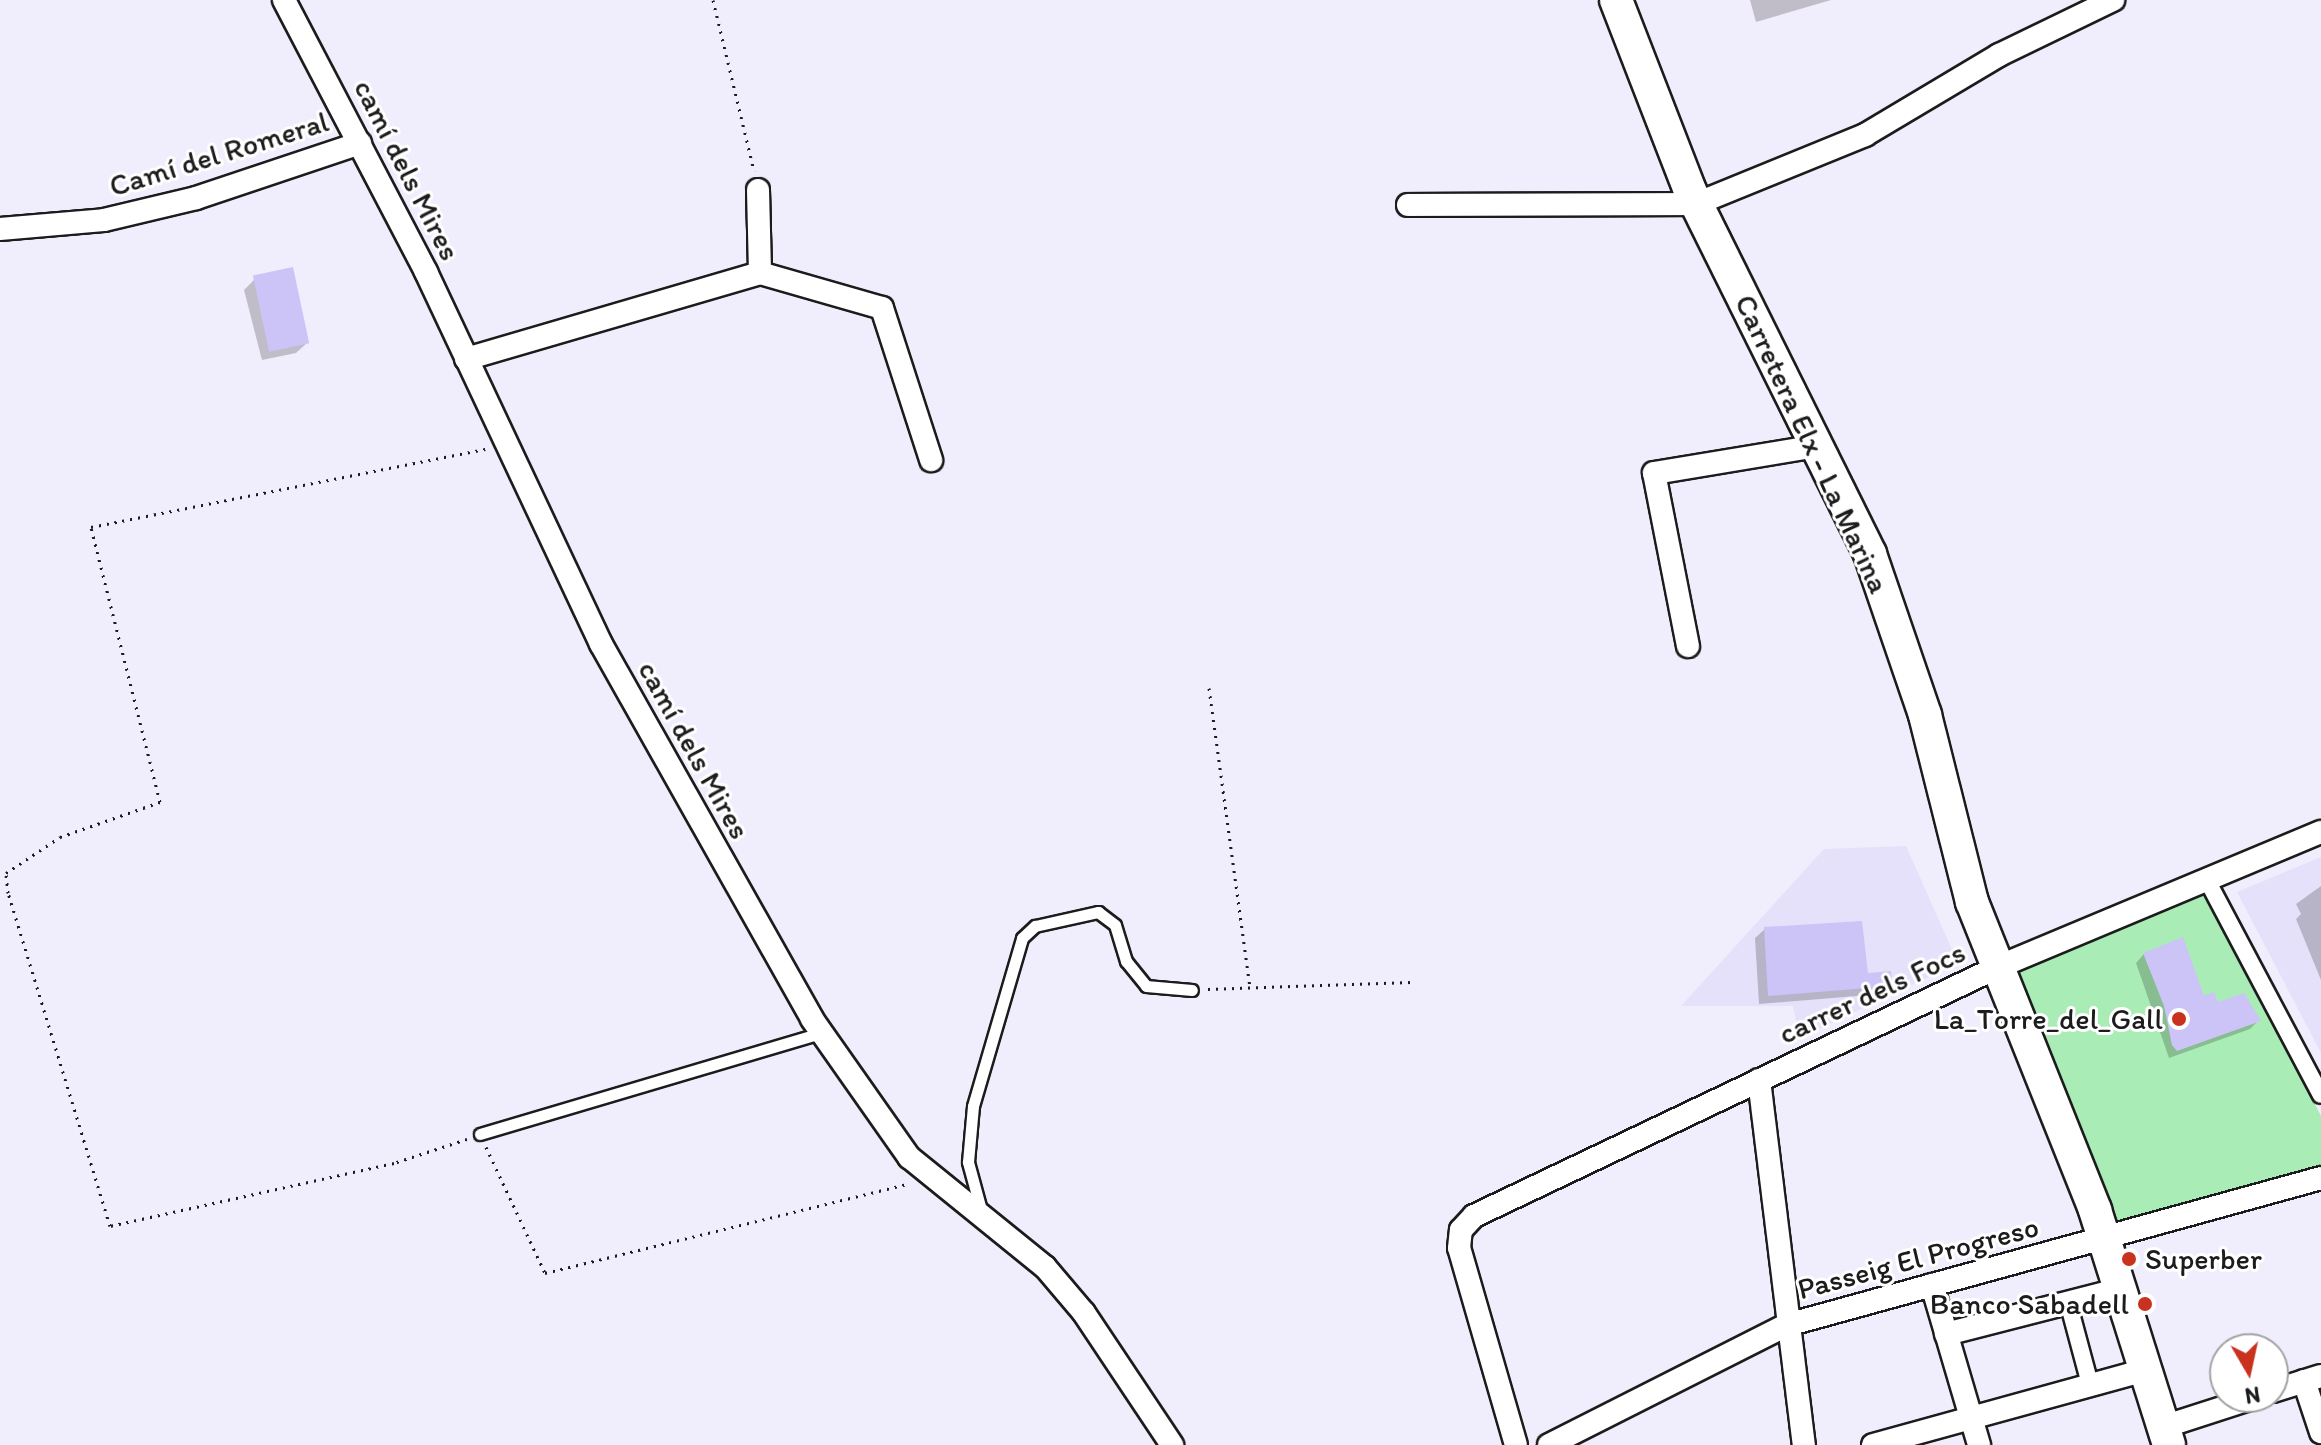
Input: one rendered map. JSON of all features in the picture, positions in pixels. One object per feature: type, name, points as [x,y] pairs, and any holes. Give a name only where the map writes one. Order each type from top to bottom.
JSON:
[{"type":"main road","name":"Carretera Elx - La Marina","points":[[1616,0],[1696,204],[1870,554],[1925,715],[1972,902],[2105,1238],[2166,1436]]},
{"type":"street","name":"camí dels Mires","points":[[284,0],[360,143],[601,644],[821,1033],[909,1157],[1045,1267],[1084,1313],[1172,1445]]},
{"type":"street","points":[[1408,205],[1696,204],[1865,135],[1999,55],[2113,0]]},
{"type":"street","name":"Camí del Romeral","points":[[0,229],[104,220],[196,198],[360,143]]},
{"type":"street","points":[[758,190],[760,273]]},
{"type":"street","points":[[466,359],[760,273],[882,308],[931,460]]},
{"type":"street","points":[[1688,646],[1654,473],[1817,446]]},
{"type":"street","name":"carrer dels Focs","points":[[1516,1445],[1459,1248],[1461,1230],[1474,1216],[1998,967],[2321,832]]},
{"type":"street","points":[[2207,880],[2321,1095]]},
{"type":"street","points":[[1759,1080],[1804,1445]]},
{"type":"street","name":"Passeig El Progreso","points":[[1549,1445],[1787,1325],[2321,1178]]},
{"type":"street","points":[[1932,1285],[1979,1445]]},
{"type":"street","points":[[1946,1334],[2121,1289]]},
{"type":"street","points":[[2068,1302],[2090,1384]]},
{"type":"street","points":[[1873,1445],[2146,1370]]},
{"type":"street","points":[[2289,1386],[2313,1379],[2321,1432]]},
{"type":"street","points":[[2166,1436],[2219,1413]]},
{"type":"lane","points":[[983,1218],[968,1162],[973,1106],[1022,938],[1035,926],[1098,912],[1115,925],[1126,961],[1146,986],[1192,990]]},
{"type":"lane","points":[[480,1134],[821,1033]]},
{"type":"path","points":[[713,0],[758,190]]},
{"type":"path","points":[[504,445],[91,527],[160,802],[60,837],[6,873],[110,1226],[394,1163],[480,1134],[545,1273],[737,1230],[933,1177]]},
{"type":"path","points":[[1209,688],[1250,988]]},
{"type":"path","points":[[1192,990],[1412,982]]},
{"type":"shaded area","points":[[1906,846],[1958,963],[1800,1038],[1793,1006],[1681,1006],[1824,849]]},
{"type":"shaded area","points":[[2321,857],[2321,1053],[2237,892]]},
{"type":"green space","points":[[2206,888],[2321,1116],[2321,1167],[2116,1228],[2014,970]]},
{"type":"building","points":[[293,267],[309,343],[269,352],[253,276]]},
{"type":"building","points":[[1862,921],[1868,973],[1891,971],[1892,986],[1768,996],[1764,927]]},
{"type":"building","points":[[2183,937],[2204,996],[2214,992],[2218,1002],[2244,993],[2261,1021],[2177,1051],[2172,1045],[2164,1006],[2143,953]]},
{"type":"place","name":"La_Torre_del_Gall","points":[[2179,1019]]},
{"type":"place","name":"Superber","points":[[2129,1259]]},
{"type":"place","name":"Banco Sabadell","points":[[2145,1304]]}]
